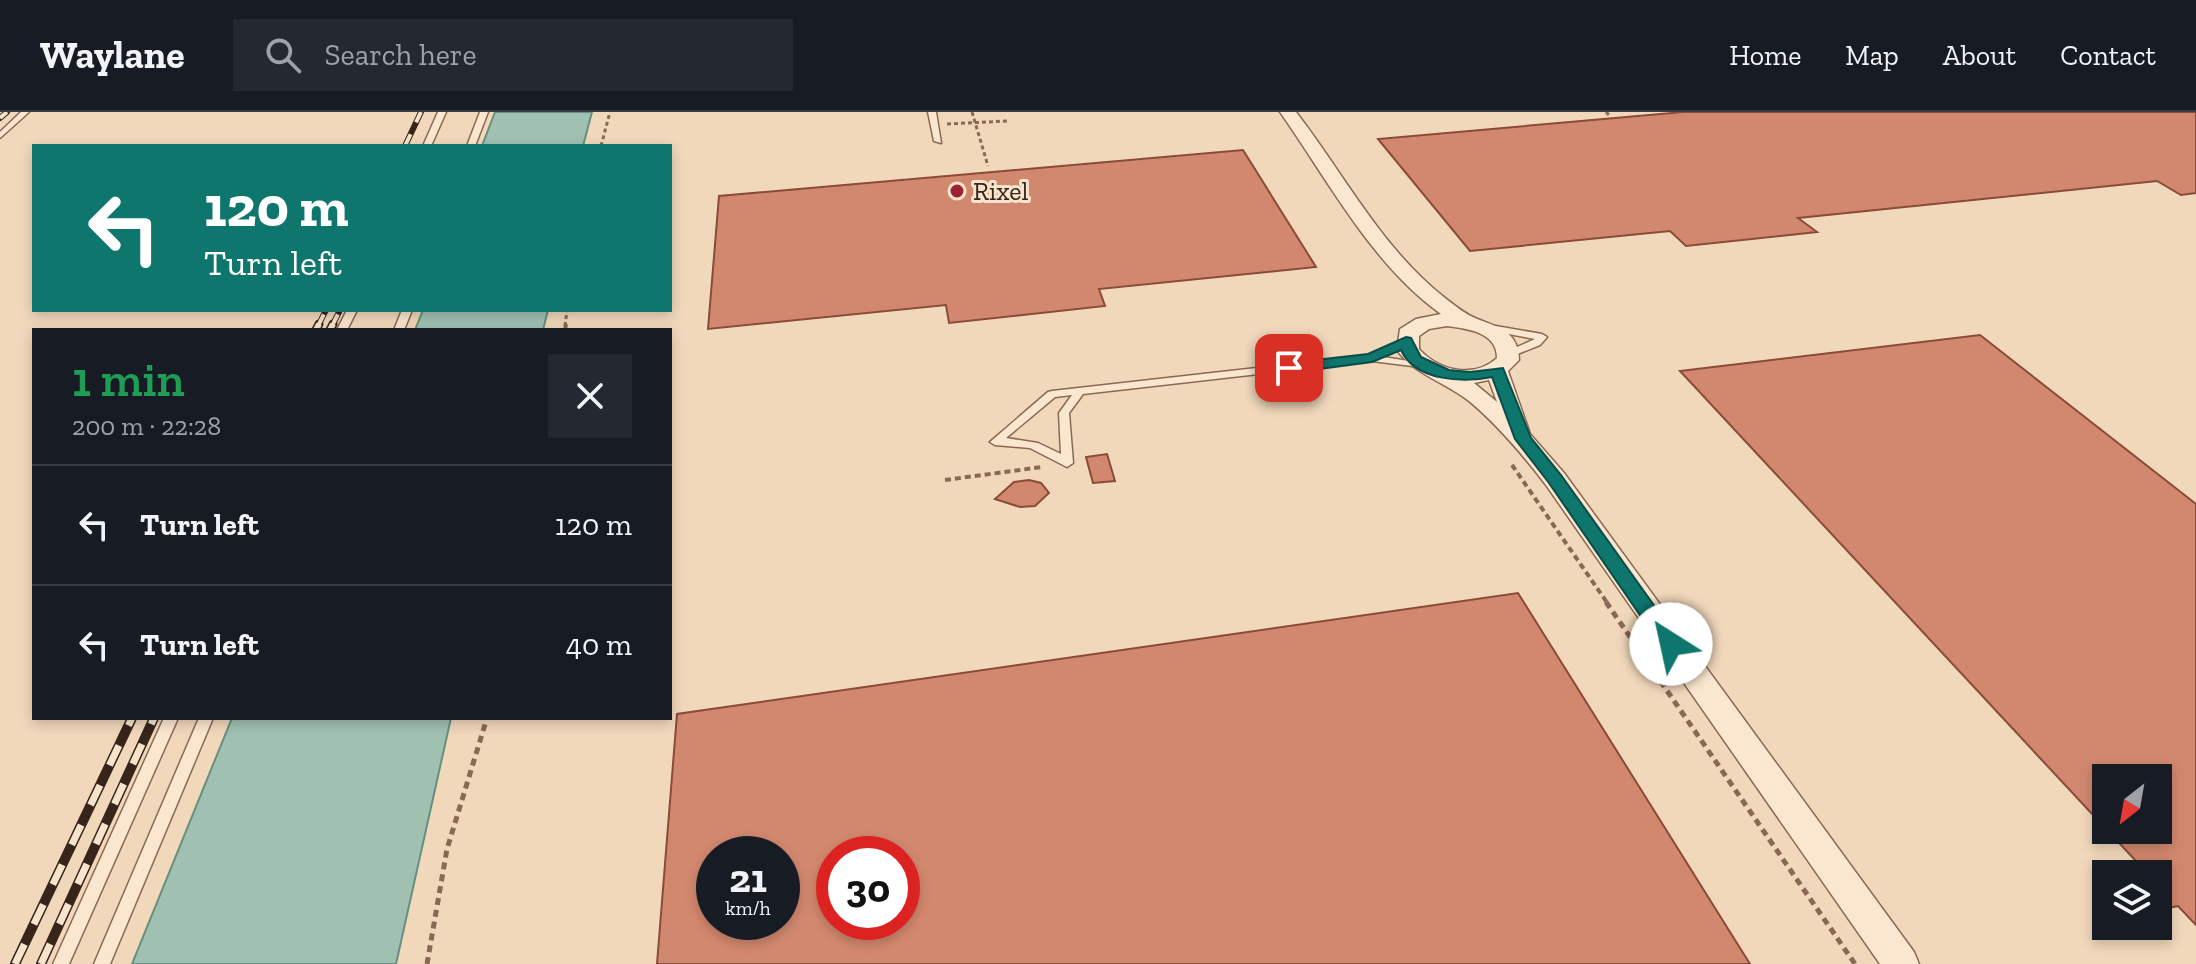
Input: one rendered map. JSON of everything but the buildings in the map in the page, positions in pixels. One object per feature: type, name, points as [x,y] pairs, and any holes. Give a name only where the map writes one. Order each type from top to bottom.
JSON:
[{"type":"street","points":[[1288,112],[1396,261],[1446,310],[1504,341],[1513,446]]},
{"type":"street","points":[[1396,261],[1415,300],[1417,314],[1410,334],[1409,353],[1473,391],[1513,446],[1555,479],[1901,964]]},
{"type":"street","points":[[1410,334],[1434,321],[1473,324]]},
{"type":"street","points":[[1435,370],[1470,377],[1504,362]]},
{"type":"lane","points":[[0,136],[25,112]]},
{"type":"lane","points":[[428,144],[442,112]]},
{"type":"lane","points":[[472,144],[484,112]]},
{"type":"lane","points":[[932,112],[938,141]]},
{"type":"lane","points":[[1473,324],[1542,337],[1504,362]]},
{"type":"lane","points":[[1372,358],[1410,334]]},
{"type":"lane","points":[[1067,463],[1043,447],[1019,441],[995,442],[1052,394],[1372,358],[1435,370]]},
{"type":"lane","points":[[1067,463],[1064,413],[1080,391]]},
{"type":"lane","points":[[61,964],[170,720]]},
{"type":"lane","points":[[102,964],[205,720]]},
{"type":"path","points":[[602,144],[610,112]]},
{"type":"path","points":[[972,112],[988,166]]},
{"type":"path","points":[[935,125],[1007,121]]},
{"type":"path","points":[[1513,446],[1855,964]]},
{"type":"path","points":[[945,480],[1067,463]]},
{"type":"path","points":[[427,964],[447,849],[486,720]]},
{"type":"shaded area","points":[[495,112],[592,112],[584,144],[483,144]]},
{"type":"shaded area","points":[[422,312],[548,312],[544,328],[416,328]]},
{"type":"shaded area","points":[[231,720],[451,720],[396,964],[132,964]]},
{"type":"railway","points":[[0,118],[7,112]]},
{"type":"railway","points":[[406,144],[421,112]]},
{"type":"railway","points":[[317,328],[325,312]]},
{"type":"railway","points":[[331,328],[339,312]]},
{"type":"railway","points":[[15,964],[131,720]]},
{"type":"railway","points":[[41,964],[153,720]]},
{"type":"place","name":"Rixel","points":[[957,191]]},
{"type":"route","points":[[1289,368],[1372,358],[1406,341],[1409,353],[1416,360],[1445,374],[1470,377],[1497,371],[1523,439],[1555,479],[1671,644]]}]
